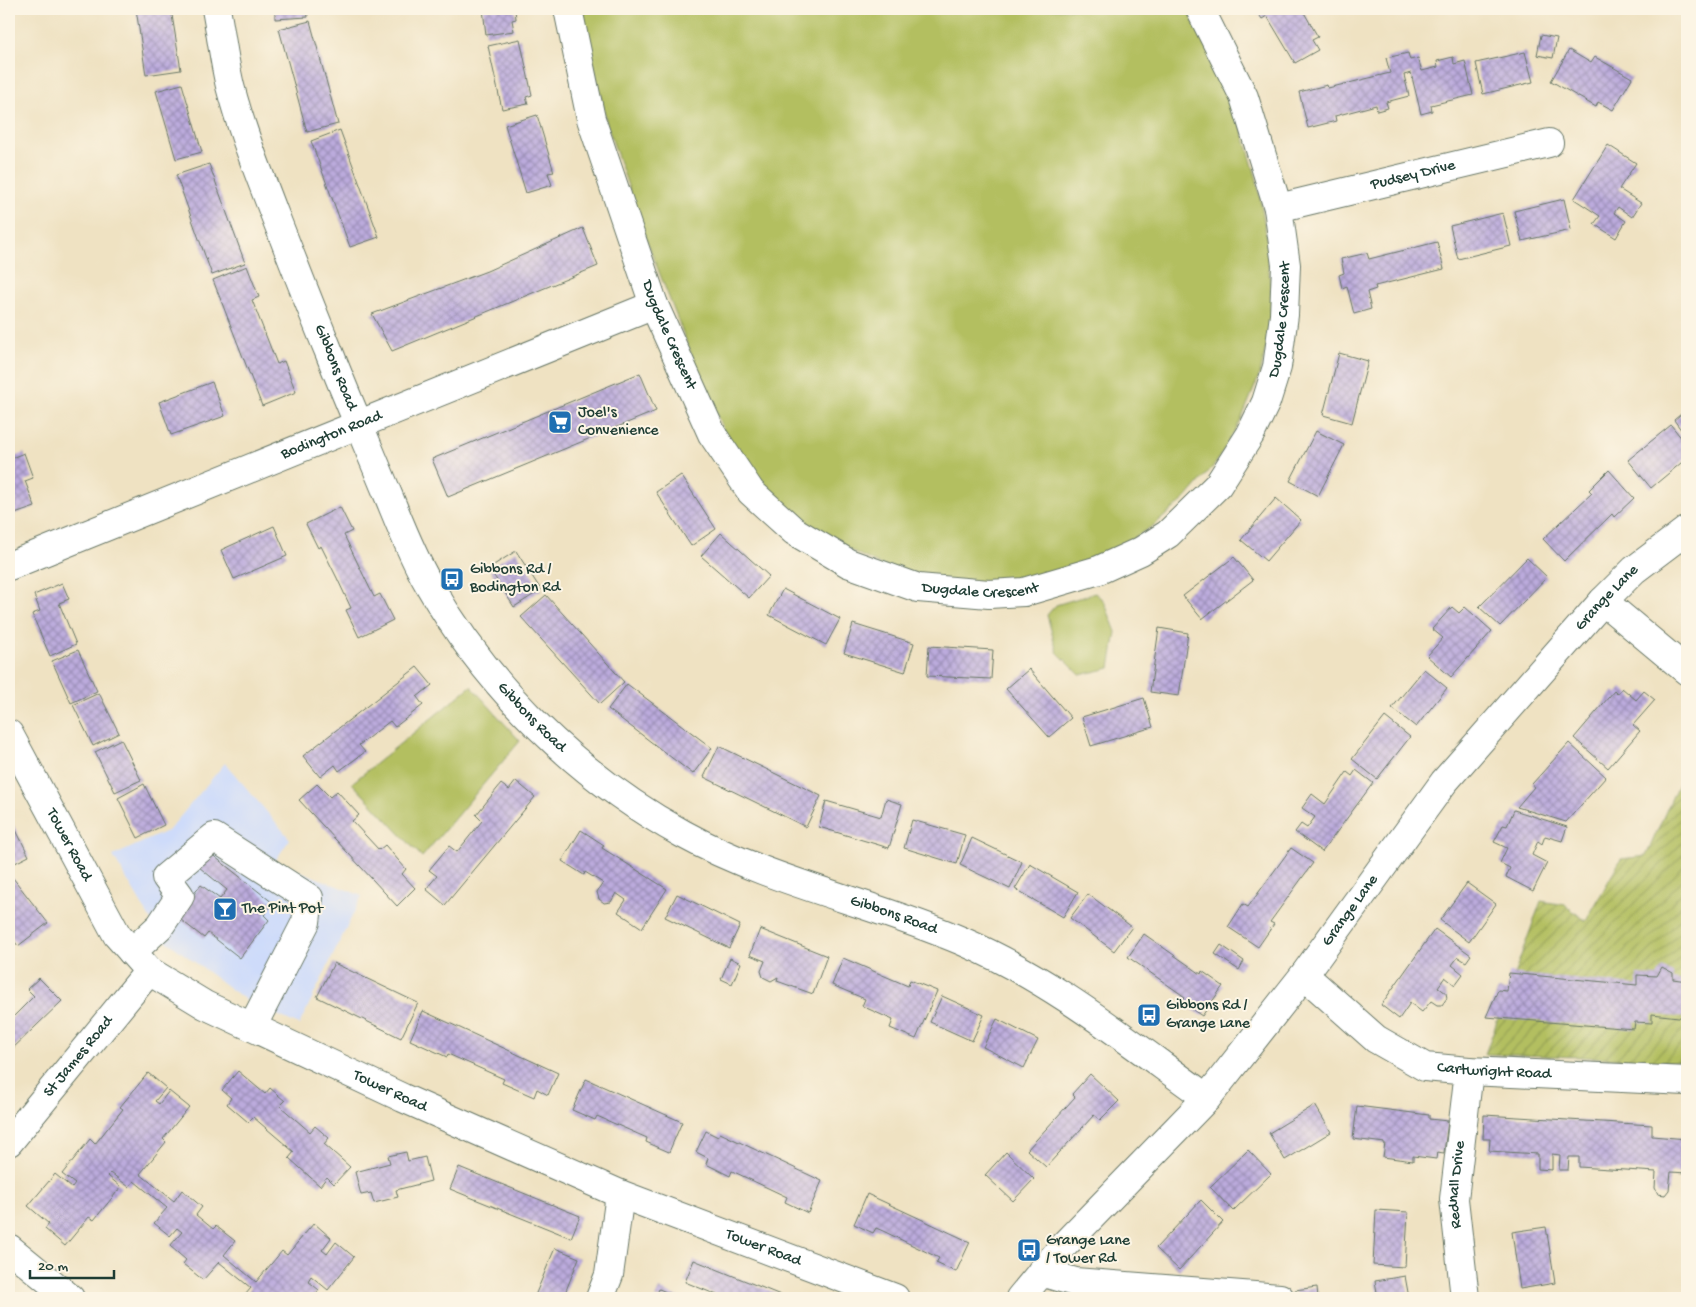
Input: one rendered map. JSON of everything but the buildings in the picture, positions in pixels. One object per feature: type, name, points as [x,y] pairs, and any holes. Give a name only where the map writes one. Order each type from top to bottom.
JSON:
[{"type":"street","name":"Gibbons Road","points":[[216,9],[230,87],[248,145],[359,426],[426,580],[450,619],[488,672],[538,726],[599,779],[651,816],[686,836],[724,854],[965,942],[1030,975],[1102,1023],[1207,1098]]},
{"type":"street","name":"Dugdale Crescent","points":[[568,9],[590,119],[654,305],[712,434],[751,492],[794,531],[848,563],[918,588],[989,594],[1024,592],[1099,570],[1141,551],[1168,534],[1218,485],[1250,434],[1266,402],[1277,366],[1284,315],[1286,265],[1278,208],[1244,97],[1200,9]]},
{"type":"street","name":"Pudsey Drive","points":[[1278,208],[1549,143]]},
{"type":"street","name":"Bodington Road","points":[[9,566],[359,426],[654,305]]},
{"type":"street","name":"Grange Lane","points":[[1020,1298],[1064,1245],[1207,1098],[1304,975],[1444,782],[1603,601],[1634,570],[1687,530]]},
{"type":"street","points":[[1603,601],[1687,671]]},
{"type":"street","name":"Tower Road","points":[[9,734],[117,935],[141,961],[205,1005],[403,1098],[620,1194],[895,1298]]},
{"type":"street","name":"St James Road","points":[[9,1142],[141,961],[160,926],[180,896],[166,877],[214,837],[309,898],[306,922],[252,1027]]},
{"type":"street","name":"Cartwright Road","points":[[1304,975],[1376,1039],[1425,1067],[1469,1071],[1687,1081]]},
{"type":"street","name":"Rednall Drive","points":[[1465,1298],[1454,1199],[1469,1071]]},
{"type":"street","points":[[600,1298],[609,1275],[620,1194]]},
{"type":"street","points":[[9,1248],[70,1298]]},
{"type":"street","points":[[1041,1272],[1075,1282],[1280,1298]]},
{"type":"shaded area","points":[[225,763],[290,839],[275,861],[362,896],[299,1025],[247,1001],[161,937],[113,856],[169,830]]},
{"type":"green space","points":[[582,9],[1187,9],[1218,69],[1241,125],[1257,180],[1266,233],[1271,294],[1269,334],[1260,374],[1241,420],[1216,463],[1185,499],[1154,525],[1118,548],[1045,577],[967,585],[880,565],[809,529],[774,497],[750,471],[726,436],[703,384],[648,244],[607,125]]},
{"type":"green space","points":[[1095,593],[1104,601],[1116,632],[1110,668],[1080,675],[1057,652],[1047,615],[1056,605]]},
{"type":"green space","points":[[471,686],[520,741],[422,857],[352,783]]},
{"type":"green space","points":[[1687,764],[1687,1061],[1653,1062],[1613,1058],[1485,1054],[1541,901],[1565,905],[1586,921],[1621,859],[1646,856]]},
{"type":"place","name":"Joel's Convenience","points":[[560,422]]},
{"type":"place","name":"Gibbons Rd / Bodington Rd","points":[[452,579]]},
{"type":"place","name":"The Pint Pot","points":[[225,909]]},
{"type":"place","name":"Gibbons Rd / Grange Lane","points":[[1149,1015]]},
{"type":"place","name":"Grange Lane / Tower Rd","points":[[1029,1250]]}]
